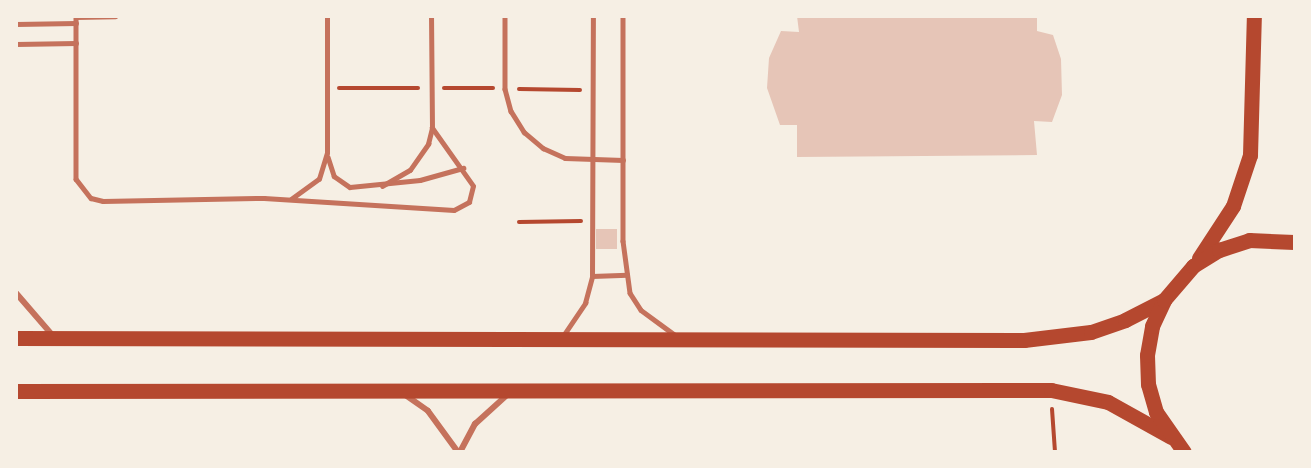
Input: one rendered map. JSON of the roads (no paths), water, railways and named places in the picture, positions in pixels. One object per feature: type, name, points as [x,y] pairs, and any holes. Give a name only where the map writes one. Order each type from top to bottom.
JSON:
[{"type":"main road","points":[[1184,452],[1171,437],[1156,412],[1148,384],[1147,355],[1152,326],[1164,300],[1217,234],[1244,182],[1253,124],[1254,16]]},
{"type":"main road","points":[[1193,266],[1219,250],[1249,240],[1294,242]]},
{"type":"main road","points":[[16,338],[683,341],[1054,339],[1125,320],[1164,300]]},
{"type":"main road","points":[[16,391],[1051,390],[1108,402],[1171,437]]},
{"type":"street","points":[[16,293],[54,337]]},
{"type":"street","points":[[398,391],[428,411],[459,452],[486,411],[514,390]]},
{"type":"lane","points":[[16,24],[115,16]]},
{"type":"lane","points":[[289,200],[313,187],[324,168],[327,153],[327,16]]},
{"type":"lane","points":[[382,186],[410,170],[420,158],[432,128],[431,16]]},
{"type":"lane","points":[[505,16],[505,89],[517,122],[533,140],[565,158],[623,160]]},
{"type":"lane","points":[[559,340],[585,303],[592,276],[593,16]]},
{"type":"lane","points":[[622,16],[623,160],[627,275],[630,293],[641,310],[683,341]]},
{"type":"lane","points":[[76,19],[76,179],[91,198],[103,201],[289,200],[454,210],[462,207],[472,194],[470,177],[432,128]]},
{"type":"lane","points":[[16,44],[76,43]]},
{"type":"lane","points":[[327,153],[334,176],[350,188],[382,186],[439,176],[463,168]]},
{"type":"lane","points":[[592,276],[627,275]]}]
